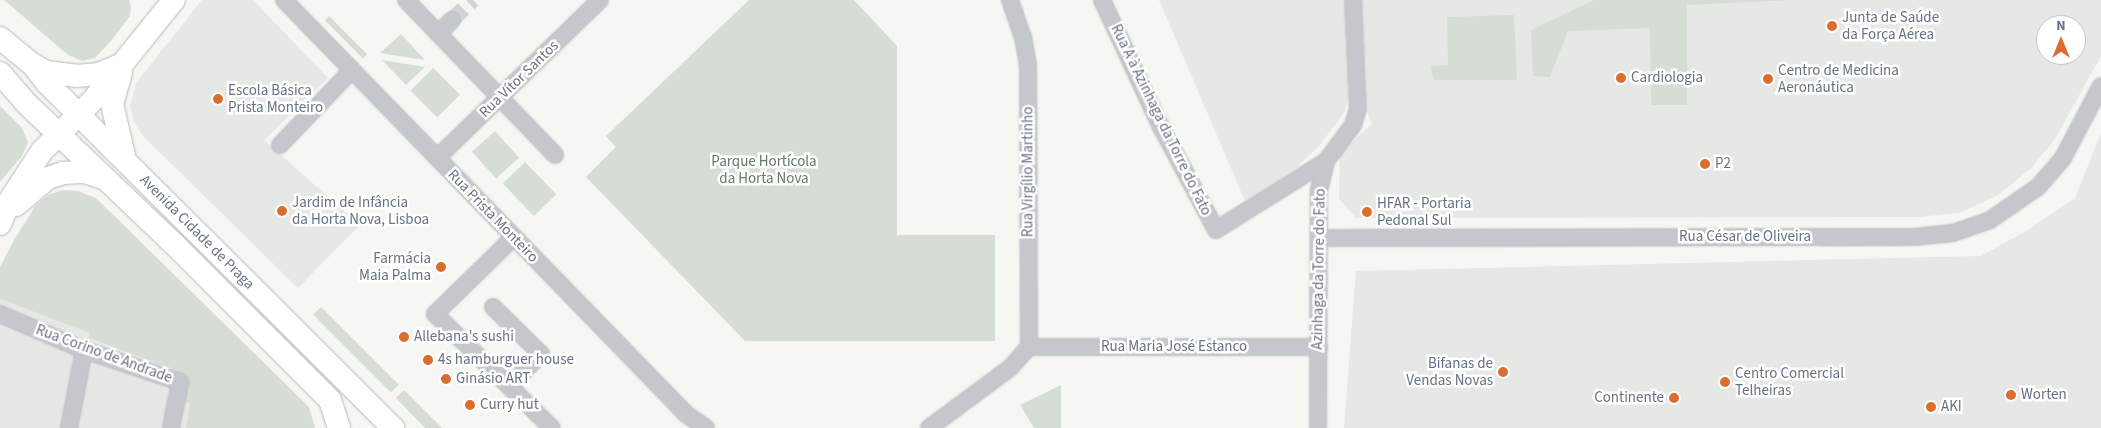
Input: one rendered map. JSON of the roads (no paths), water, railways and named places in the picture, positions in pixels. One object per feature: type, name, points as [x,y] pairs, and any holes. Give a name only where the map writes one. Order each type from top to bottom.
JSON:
[{"type":"main road","points":[[1,222],[28,171],[59,134],[78,107],[124,64],[174,0]]},
{"type":"main road","name":"Avenida Cidade de Praga","points":[[0,38],[33,65],[78,107],[125,159],[393,428]]},
{"type":"main road","points":[[33,65],[46,72],[77,76],[99,74],[124,64]]},
{"type":"main road","points":[[124,64],[112,104],[125,159]]},
{"type":"main road","points":[[0,68],[38,94],[78,107]]},
{"type":"main road","name":"Avenida Cidade de Praga","points":[[0,73],[59,134],[115,186],[330,400],[339,428]]},
{"type":"main road","points":[[1,222],[32,189],[48,178],[63,173],[90,173],[115,186]]},
{"type":"street","name":"Rua Prista Monteiro","points":[[284,0],[686,414],[706,428]]},
{"type":"street","points":[[406,0],[501,96],[555,154]]},
{"type":"street","name":"Rua Vítor Santos","points":[[437,158],[600,0]]},
{"type":"street","name":"Rua Virgílio Martinho","points":[[1010,0],[1023,38],[1028,64],[1029,347]]},
{"type":"street","name":"Rua A à Azinhaga da Torre do Fato","points":[[1102,0],[1160,125],[1216,230],[1326,161]]},
{"type":"street","name":"Azinhaga da Torre do Fato","points":[[1318,428],[1319,190],[1326,161],[1353,125],[1358,109],[1353,0]]},
{"type":"street","points":[[438,33],[452,20]]},
{"type":"street","points":[[280,145],[352,70]]},
{"type":"street","name":"Rua César de Oliveira","points":[[1319,238],[1914,237],[1953,233],[1990,220],[2038,188],[2063,158],[2101,86]]},
{"type":"street","points":[[514,237],[435,314],[552,428]]},
{"type":"street","points":[[493,307],[541,354],[509,386]]},
{"type":"street","name":"Rua Corino de Andrade","points":[[0,314],[84,350],[180,382],[171,428]]},
{"type":"street","points":[[928,428],[1010,368],[1029,347]]},
{"type":"street","name":"Rua Maria José Estanco","points":[[1029,347],[1319,347]]},
{"type":"street","points":[[69,428],[84,350]]},
{"type":"tunnel","points":[[452,20],[473,0]]},
{"type":"place","name":"Junta de Saúde da Força Aérea","points":[[1832,26]]},
{"type":"place","name":"Cardiologia","points":[[1621,78]]},
{"type":"place","name":"Centro de Medicina Aeronáutica","points":[[1768,79]]},
{"type":"place","name":"Escola Básica Prista Monteiro","points":[[218,99]]},
{"type":"place","name":"P2","points":[[1705,164]]},
{"type":"place","name":"Jardim de Infância da Horta Nova, Lisboa","points":[[282,211]]},
{"type":"place","name":"HFAR - Portaria Pedonal Sul","points":[[1367,212]]},
{"type":"place","name":"Farmácia Maia Palma","points":[[441,267]]},
{"type":"place","name":"Allebana's sushi","points":[[404,337]]},
{"type":"place","name":"4s hamburguer house","points":[[428,360]]},
{"type":"place","name":"Bifanas de Vendas Novas","points":[[1503,372]]},
{"type":"place","name":"Ginásio ART","points":[[446,379]]},
{"type":"place","name":"Centro Comercial Telheiras","points":[[1725,382]]},
{"type":"place","name":"Worten","points":[[2011,395]]},
{"type":"place","name":"Continente","points":[[1674,398]]},
{"type":"place","name":"Curry hut","points":[[470,405]]},
{"type":"place","name":"AKI","points":[[1931,407]]},
{"type":"park label","name":"Parque Hortícola da Horta Nova","points":[[764,170]]}]
